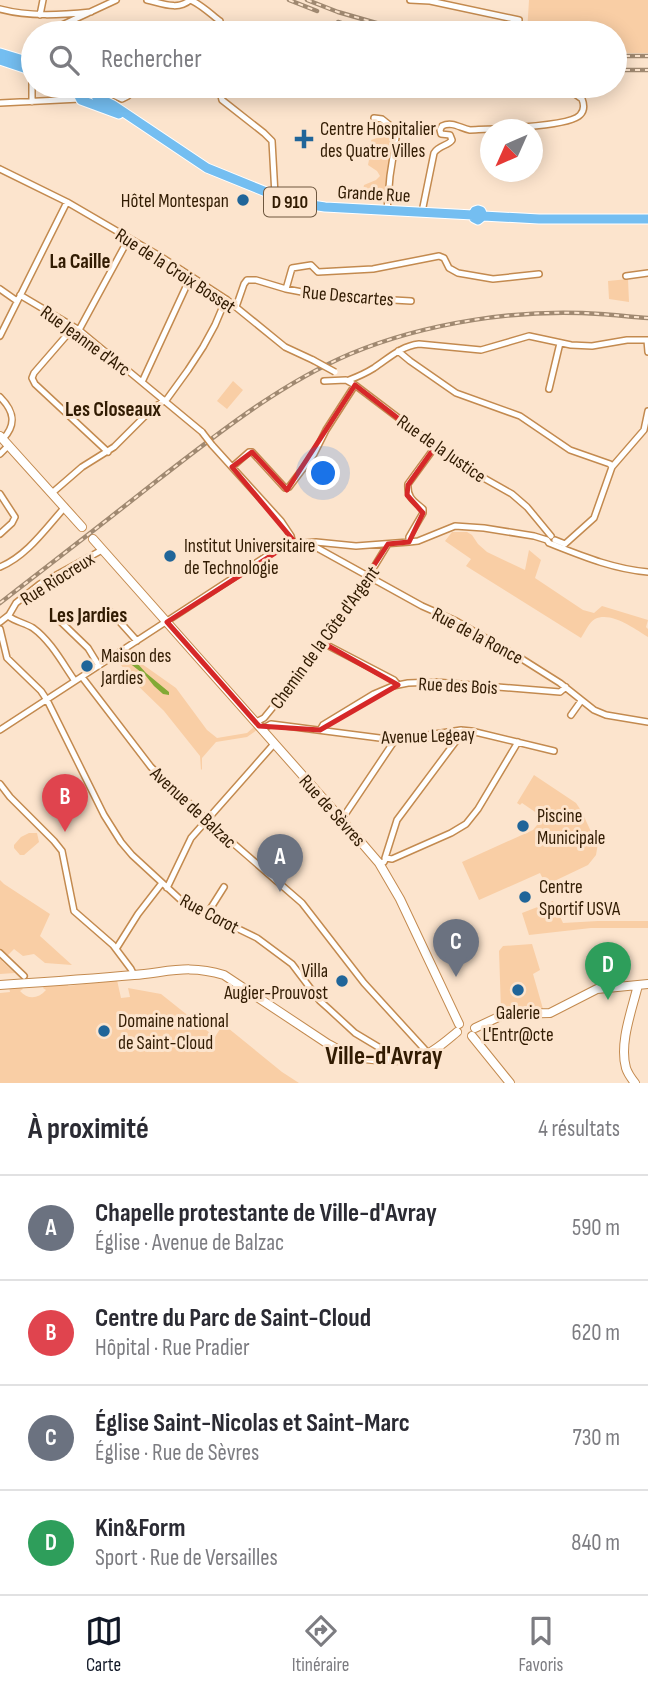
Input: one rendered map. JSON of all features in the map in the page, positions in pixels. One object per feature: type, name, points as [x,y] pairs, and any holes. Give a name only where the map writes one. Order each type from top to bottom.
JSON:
[{"type":"main road","points":[[0,53],[21,59]]},
{"type":"main road","points":[[0,60],[21,67]]},
{"type":"main road","name":"Grande Rue","points":[[93,98],[130,118],[213,172],[290,202],[315,206],[547,220],[648,219]]},
{"type":"main road","points":[[4,440],[82,527]]},
{"type":"main road","name":"Rue de Sèvres","points":[[93,539],[274,744],[382,860],[458,1028]]},
{"type":"main road","points":[[0,985],[191,968],[209,970],[224,975],[343,1052],[373,1059],[418,1058],[458,1028],[474,1032],[510,1083]]},
{"type":"main road","points":[[474,1032],[502,1015],[550,1013],[597,989],[648,984]]},
{"type":"main road","points":[[635,1083],[626,1067],[625,1046],[629,1016],[638,985]]},
{"type":"street","points":[[40,15],[43,0]]},
{"type":"street","points":[[71,21],[116,0]]},
{"type":"street","points":[[147,0],[182,6],[190,0],[197,2],[220,21]]},
{"type":"street","points":[[411,0],[431,1],[519,20]]},
{"type":"street","points":[[0,9],[40,15],[91,12]]},
{"type":"street","name":"Grande Rue","points":[[0,103],[55,98]]},
{"type":"street","points":[[221,98],[272,141],[275,197]]},
{"type":"street","points":[[424,213],[434,153],[438,147],[452,140],[450,135],[441,134],[442,126],[451,124],[470,130],[518,128],[573,119],[581,114],[584,107],[581,98]]},
{"type":"street","points":[[374,118],[382,119],[397,131],[387,210]]},
{"type":"street","name":"Rue de la Croix Bosset","points":[[0,169],[67,202],[191,276],[226,299],[285,347],[347,380]]},
{"type":"street","points":[[0,336],[67,202]]},
{"type":"street","points":[[108,452],[35,384],[32,378],[76,329],[129,239]]},
{"type":"street","points":[[286,289],[292,268],[312,265],[318,272],[373,270],[439,256],[444,258],[449,268],[458,273],[493,279],[539,274]]},
{"type":"street","points":[[626,276],[648,273]]},
{"type":"street","points":[[142,382],[191,276]]},
{"type":"street","name":"Rue Descartes","points":[[236,307],[247,280],[323,296],[411,301]]},
{"type":"street","points":[[0,289],[17,301]]},
{"type":"street","name":"Rue Jeanne d'Arc","points":[[20,295],[76,329],[202,432],[281,521],[293,544]]},
{"type":"street","points":[[52,493],[82,467],[108,452],[153,408],[167,399],[215,325],[226,299]]},
{"type":"street","points":[[324,381],[347,380],[374,368],[398,351],[419,344],[481,350],[530,336],[571,345],[592,346],[627,340],[647,340],[648,352]]},
{"type":"street","points":[[549,389],[560,343]]},
{"type":"street","points":[[398,351],[456,393],[520,416],[570,450],[612,467]]},
{"type":"street","name":"Rue de la Justice","points":[[347,380],[459,464],[508,492],[527,507],[551,540],[594,561],[629,571],[648,572]]},
{"type":"street","points":[[232,467],[252,452],[285,488],[289,487],[314,454],[355,385]]},
{"type":"street","points":[[0,397],[11,411],[12,420],[0,454]]},
{"type":"street","points":[[566,547],[594,518],[612,467],[644,429],[648,411]]},
{"type":"street","points":[[408,542],[423,509],[409,497],[408,484],[435,447]]},
{"type":"street","points":[[0,494],[15,517],[0,534]]},
{"type":"street","points":[[0,567],[13,560],[65,507]]},
{"type":"street","points":[[0,730],[273,551],[293,544],[321,542],[356,545],[418,541],[455,526],[551,540]]},
{"type":"street","name":"Rue de la Ronce","points":[[307,542],[538,668],[594,710],[606,715],[648,722]]},
{"type":"street","name":"Chemin de la Côte d'Argent","points":[[259,726],[258,721],[264,718],[301,674],[323,643],[369,577],[388,544]]},
{"type":"street","name":"Rue Riocreux","points":[[8,616],[12,607],[49,578],[102,550]]},
{"type":"street","points":[[111,612],[137,641]]},
{"type":"street","points":[[0,622],[8,616],[34,629],[52,648],[75,681]]},
{"type":"street","points":[[60,621],[88,648],[99,666]]},
{"type":"street","points":[[0,629],[7,658],[47,700]]},
{"type":"street","points":[[323,643],[394,680],[398,685]]},
{"type":"street","name":"Avenue de Balzac","points":[[82,677],[150,767],[302,903],[363,983],[428,1053]]},
{"type":"street","name":"Rue des Bois","points":[[320,730],[323,725],[374,694],[398,685],[423,681],[560,692],[566,687]]},
{"type":"street","name":"Rue Corot","points":[[47,700],[112,830],[132,855],[183,902],[257,938],[292,964],[320,1001],[355,1033],[385,1051],[387,1060]]},
{"type":"street","points":[[571,715],[581,701]]},
{"type":"street","name":"Avenue Legeay","points":[[259,726],[271,724],[395,740],[461,730],[554,751]]},
{"type":"street","points":[[461,730],[459,737],[397,820],[382,860],[392,859],[466,824],[478,809],[518,742]]},
{"type":"street","points":[[342,819],[395,740]]},
{"type":"street","points":[[116,949],[138,914],[164,885],[188,843],[274,744]]},
{"type":"street","points":[[0,783],[62,851],[74,911],[116,949],[135,975]]},
{"type":"street","points":[[207,914],[224,887]]},
{"type":"street","points":[[0,953],[24,976]]},
{"type":"highlighted area","points":[[355,385],[435,447],[408,485],[407,495],[423,513],[409,542],[388,544],[323,643],[398,685],[320,730],[259,726],[167,622],[294,541],[232,467],[252,452],[287,490]]},
{"type":"shaded area","points":[[529,0],[648,0],[648,53],[627,53],[627,21],[528,21]]},
{"type":"shaded area","points":[[387,132],[395,134],[384,200],[362,196],[364,185],[380,176],[368,165],[371,140]]},
{"type":"shaded area","points":[[273,201],[300,208],[298,216],[275,213]]},
{"type":"shaded area","points":[[628,279],[629,302],[609,299],[608,281]]},
{"type":"shaded area","points":[[233,381],[243,390],[227,409],[217,401]]},
{"type":"shaded area","points":[[452,532],[467,532],[487,552],[525,570],[529,550],[541,560],[535,578],[583,610],[594,613],[602,606],[648,620],[648,637],[623,622],[601,617],[591,622],[581,638],[466,566],[471,559],[445,541]]},
{"type":"shaded area","points":[[131,649],[142,664],[176,688],[207,730],[217,738],[247,733],[254,727],[257,730],[247,737],[216,742],[202,758],[201,770],[200,756],[164,711],[131,679],[116,658]]},
{"type":"shaded area","points":[[129,654],[169,695],[163,694],[128,662],[126,658]]},
{"type":"shaded area","points":[[534,775],[576,803],[598,843],[596,855],[588,865],[546,885],[540,873],[479,900],[462,862],[533,830],[541,816],[522,803],[517,803]]},
{"type":"shaded area","points":[[29,833],[37,833],[39,842],[24,855],[20,855],[14,845]]},
{"type":"shaded area","points":[[0,880],[50,914],[40,936],[72,965],[45,963],[34,954],[23,956],[14,949],[2,961],[15,973],[0,974]]},
{"type":"shaded area","points":[[553,901],[563,923],[648,921],[648,928],[591,928],[529,935],[522,913]]},
{"type":"shaded area","points":[[532,944],[540,970],[533,974],[543,1009],[501,1010],[499,951],[503,946]]},
{"type":"shaded area","name":"Domaine national de Saint-Cloud","points":[[117,980],[121,998],[130,997],[128,988],[161,994],[215,1037],[223,1024],[299,1083],[0,1083],[0,993],[10,992],[9,987],[21,987],[23,994],[33,997],[46,990],[43,988],[45,985],[69,983],[68,986]]},
{"type":"railway","points":[[289,0],[317,11]]},
{"type":"railway","points":[[307,0],[369,21]]},
{"type":"railway","points":[[627,56],[648,56]]},
{"type":"railway","points":[[627,70],[648,70]]},
{"type":"railway","points":[[0,603],[228,427],[275,394],[350,354],[441,326],[505,316],[569,313],[648,318]]},
{"type":"place","name":"Centre Hospitalier des Quatre Villes","points":[[304,139]]},
{"type":"place","name":"Hôtel Montespan","points":[[243,200]]},
{"type":"place","name":"Institut Universitaire de Technologie","points":[[170,556]]},
{"type":"place","name":"Maison des Jardies","points":[[87,666]]},
{"type":"place","name":"Piscine Municipale","points":[[523,826]]},
{"type":"place","name":"Centre du Parc de Saint-Cloud","points":[[65,832]]},
{"type":"place","name":"Chapelle protestante de Ville-d'Avray","points":[[280,892]]},
{"type":"place","name":"Centre Sportif USVA","points":[[525,897]]},
{"type":"place","name":"Église Saint-Nicolas et Saint-Marc","points":[[456,977]]},
{"type":"place","name":"Villa Augier-Prouvost","points":[[342,981]]},
{"type":"place","name":"Galerie L'Entr@cte","points":[[518,990]]},
{"type":"place","name":"Kin&Form","points":[[608,1000]]},
{"type":"place","name":"Domaine national de Saint-Cloud","points":[[104,1031]]},
{"type":"district","name":"La Caille","points":[[80,261]]},
{"type":"district","name":"Les Closeaux","points":[[113,409]]},
{"type":"district","name":"Les Jardies","points":[[88,615]]},
{"type":"district","name":"Ville-d'Avray","points":[[384,1055]]}]
